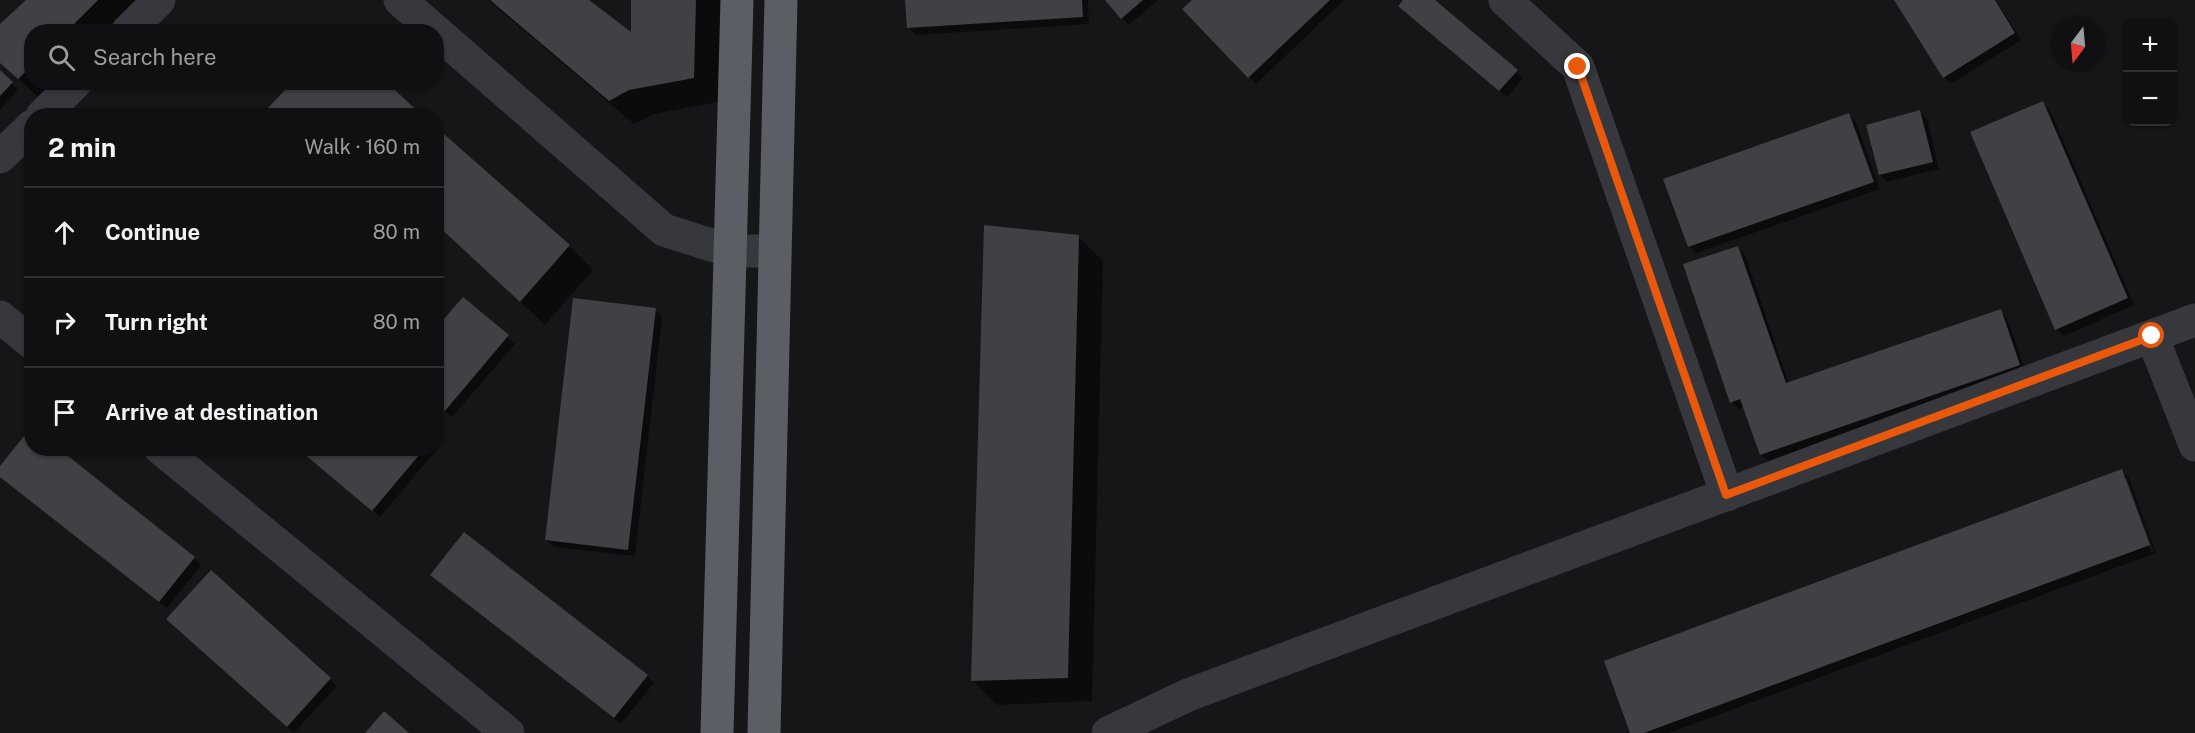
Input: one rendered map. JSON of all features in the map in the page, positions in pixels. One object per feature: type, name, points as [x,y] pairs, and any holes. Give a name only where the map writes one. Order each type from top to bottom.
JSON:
[{"type":"highway","points":[[717,733],[737,0]]},
{"type":"highway","points":[[765,733],[781,0]]},
{"type":"street","points":[[135,24],[159,0]]},
{"type":"street","points":[[400,0],[428,24]]},
{"type":"street","points":[[1505,0],[1578,67],[1726,495]]},
{"type":"street","points":[[444,38],[664,230],[730,251],[774,251]]},
{"type":"street","points":[[50,108],[68,90]]},
{"type":"street","points":[[0,157],[24,134]]},
{"type":"street","points":[[0,317],[24,336]]},
{"type":"street","points":[[1108,733],[1188,694],[2195,320]]},
{"type":"street","points":[[2152,336],[2195,445]]},
{"type":"street","points":[[170,456],[508,733]]},
{"type":"building","points":[[26,0],[98,0],[74,24],[24,24],[24,73],[18,79],[0,63],[0,24]]},
{"type":"building","points":[[490,0],[589,0],[631,32],[631,0],[696,0],[694,78],[629,90],[609,101]]},
{"type":"building","points":[[905,0],[1082,0],[1083,17],[907,28]]},
{"type":"building","points":[[1105,0],[1143,0],[1121,19]]},
{"type":"building","points":[[1192,0],[1330,0],[1248,78],[1182,9]]},
{"type":"building","points":[[1403,0],[1435,0],[1518,70],[1499,91],[1398,6]]},
{"type":"building","points":[[1894,0],[1995,0],[2015,33],[1943,78]]},
{"type":"building","points":[[0,70],[13,82],[0,96]]},
{"type":"building","points":[[285,90],[395,90],[414,108],[268,108]]},
{"type":"building","points":[[2043,101],[2128,298],[2055,330],[1970,132]]},
{"type":"building","points":[[1920,110],[1933,162],[1879,175],[1866,125]]},
{"type":"building","points":[[1849,113],[1874,182],[1688,247],[1663,179]]},
{"type":"building","points":[[444,134],[570,245],[520,302],[444,231]]},
{"type":"building","points":[[984,225],[1079,235],[1068,678],[971,681]]},
{"type":"building","points":[[1738,246],[1786,383],[2001,309],[2020,365],[1760,455],[1740,399],[1730,403],[1683,264]]},
{"type":"building","points":[[463,297],[509,335],[444,412],[444,319]]},
{"type":"building","points":[[573,298],[656,308],[628,550],[545,540]]},
{"type":"building","points":[[24,436],[24,456],[68,456],[195,557],[159,602],[0,477],[0,466]]},
{"type":"building","points":[[307,456],[418,456],[372,511]]},
{"type":"building","points":[[2122,469],[2150,545],[1644,733],[1630,733],[1604,661]]},
{"type":"building","points":[[464,532],[648,675],[614,718],[430,575]]},
{"type":"building","points":[[211,570],[331,678],[287,727],[166,619]]},
{"type":"building","points":[[384,711],[409,733],[365,733]]},
{"type":"route","points":[[1578,67],[1726,495],[2152,336]]}]
